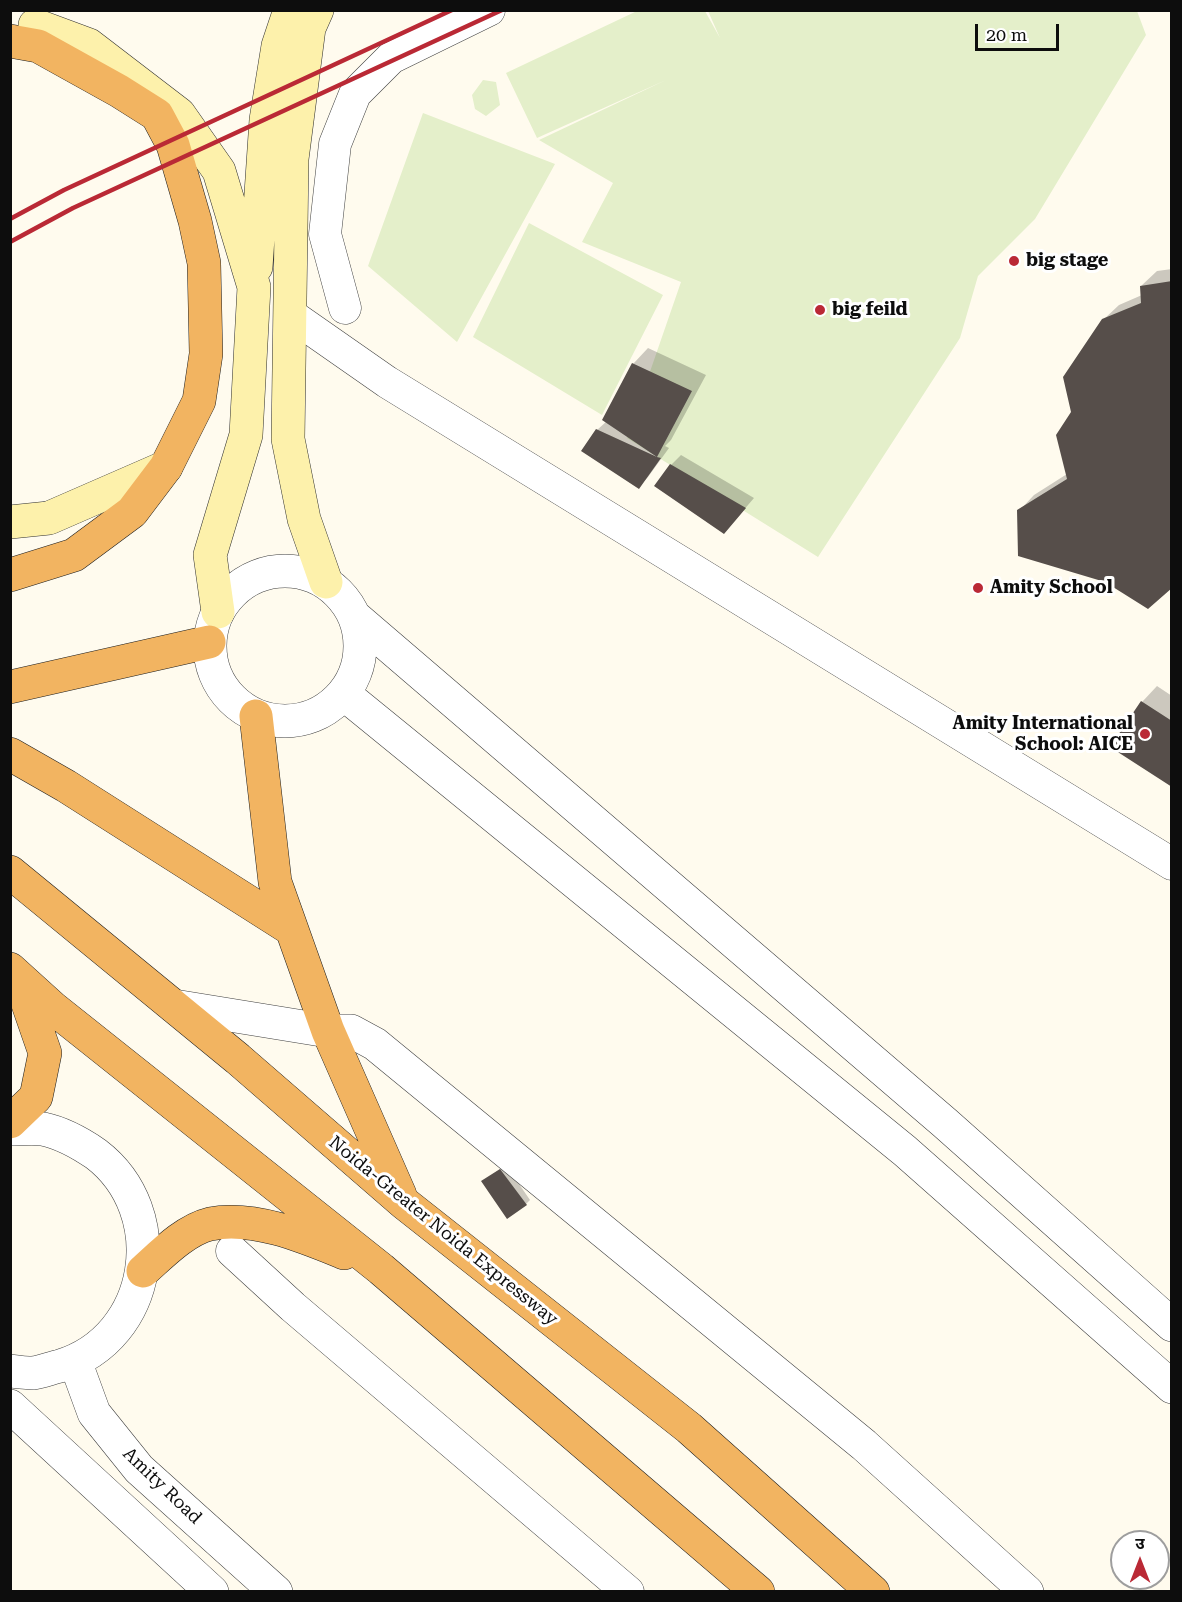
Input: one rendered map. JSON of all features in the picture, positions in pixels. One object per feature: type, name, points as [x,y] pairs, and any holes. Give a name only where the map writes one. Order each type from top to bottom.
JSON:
[{"type":"highway","points":[[10,575],[74,555],[132,512],[166,467],[198,401],[206,354],[204,263],[195,221],[173,145],[157,116],[119,90],[38,46],[29,28]]},
{"type":"highway","points":[[10,687],[213,627]]},
{"type":"highway","points":[[256,716],[275,882],[328,1031],[404,1203]]},
{"type":"highway","points":[[10,754],[66,786],[291,929]]},
{"type":"highway","name":"Noida-Greater Noida Expressway","points":[[10,872],[238,1059],[404,1203],[689,1428],[873,1592]]},
{"type":"highway","points":[[10,1122],[36,1097],[45,1053],[14,972]]},
{"type":"highway","points":[[14,972],[53,1008],[381,1269],[758,1592]]},
{"type":"highway","points":[[143,1272],[176,1242],[210,1224],[243,1222],[298,1234],[381,1269]]},
{"type":"main road","points":[[213,627],[210,555],[246,435],[266,120],[278,46],[290,10]]},
{"type":"main road","points":[[316,10],[309,28],[292,159],[288,439],[304,519],[326,582]]},
{"type":"main road","points":[[29,28],[89,45],[179,114],[219,171],[254,287]]},
{"type":"main road","points":[[10,522],[49,518],[166,467]]},
{"type":"street","points":[[345,308],[325,234],[335,144],[355,94],[391,58],[489,10]]},
{"type":"street","points":[[291,315],[387,382],[1172,864]]},
{"type":"street","points":[[355,617],[361,651],[357,672],[344,694],[315,716],[280,722],[256,716],[228,696],[214,673],[213,627],[235,589],[269,572],[290,571],[326,582],[342,596],[355,617],[945,1123],[1172,1325]]},
{"type":"street","points":[[344,694],[905,1150],[1172,1387]]},
{"type":"street","points":[[174,1006],[328,1031],[351,1031],[375,1044],[864,1445],[1028,1592]]},
{"type":"street","points":[[10,1129],[42,1129],[79,1142],[110,1165],[132,1197],[144,1233],[143,1272],[130,1308],[107,1339],[75,1361],[35,1373],[10,1371]]},
{"type":"street","points":[[232,1251],[293,1306],[628,1592]]},
{"type":"street","name":"Amity Road","points":[[75,1361],[94,1413],[139,1468],[276,1592]]},
{"type":"street","points":[[10,1406],[212,1592]]},
{"type":"green space","name":"big feild","points":[[637,11],[705,11],[720,38],[708,11],[1137,11],[1146,35],[1035,219],[978,276],[960,338],[818,557],[627,438],[681,282],[582,242],[613,183],[539,140],[666,80],[537,138],[506,73]]},
{"type":"green space","points":[[483,80],[496,82],[500,105],[486,116],[475,109],[472,95]]},
{"type":"green space","points":[[423,113],[555,164],[457,342],[368,266]]},
{"type":"green space","points":[[529,223],[663,295],[602,415],[473,337]]},
{"type":"building","points":[[1172,281],[1172,588],[1148,609],[1105,582],[1018,556],[1017,510],[1067,479],[1056,435],[1071,412],[1063,377],[1102,319],[1141,303],[1140,286]]},
{"type":"building","points":[[632,363],[692,391],[657,457],[602,420]]},
{"type":"building","points":[[596,429],[661,458],[639,489],[581,451]]},
{"type":"building","points":[[670,464],[746,508],[724,534],[654,486]]},
{"type":"building","name":"Amity International School: AICE","points":[[1141,701],[1172,721],[1172,787],[1110,747]]},
{"type":"building","points":[[500,1169],[527,1205],[507,1219],[481,1181]]},
{"type":"railway","points":[[10,219],[64,190],[452,10]]},
{"type":"railway","points":[[10,242],[73,208],[502,10]]},
{"type":"place","name":"big stage","points":[[1014,261]]},
{"type":"place","name":"big feild","points":[[820,310]]},
{"type":"place","name":"Amity School","points":[[978,588]]},
{"type":"place","name":"Amity International School: AICE","points":[[1145,734]]}]
